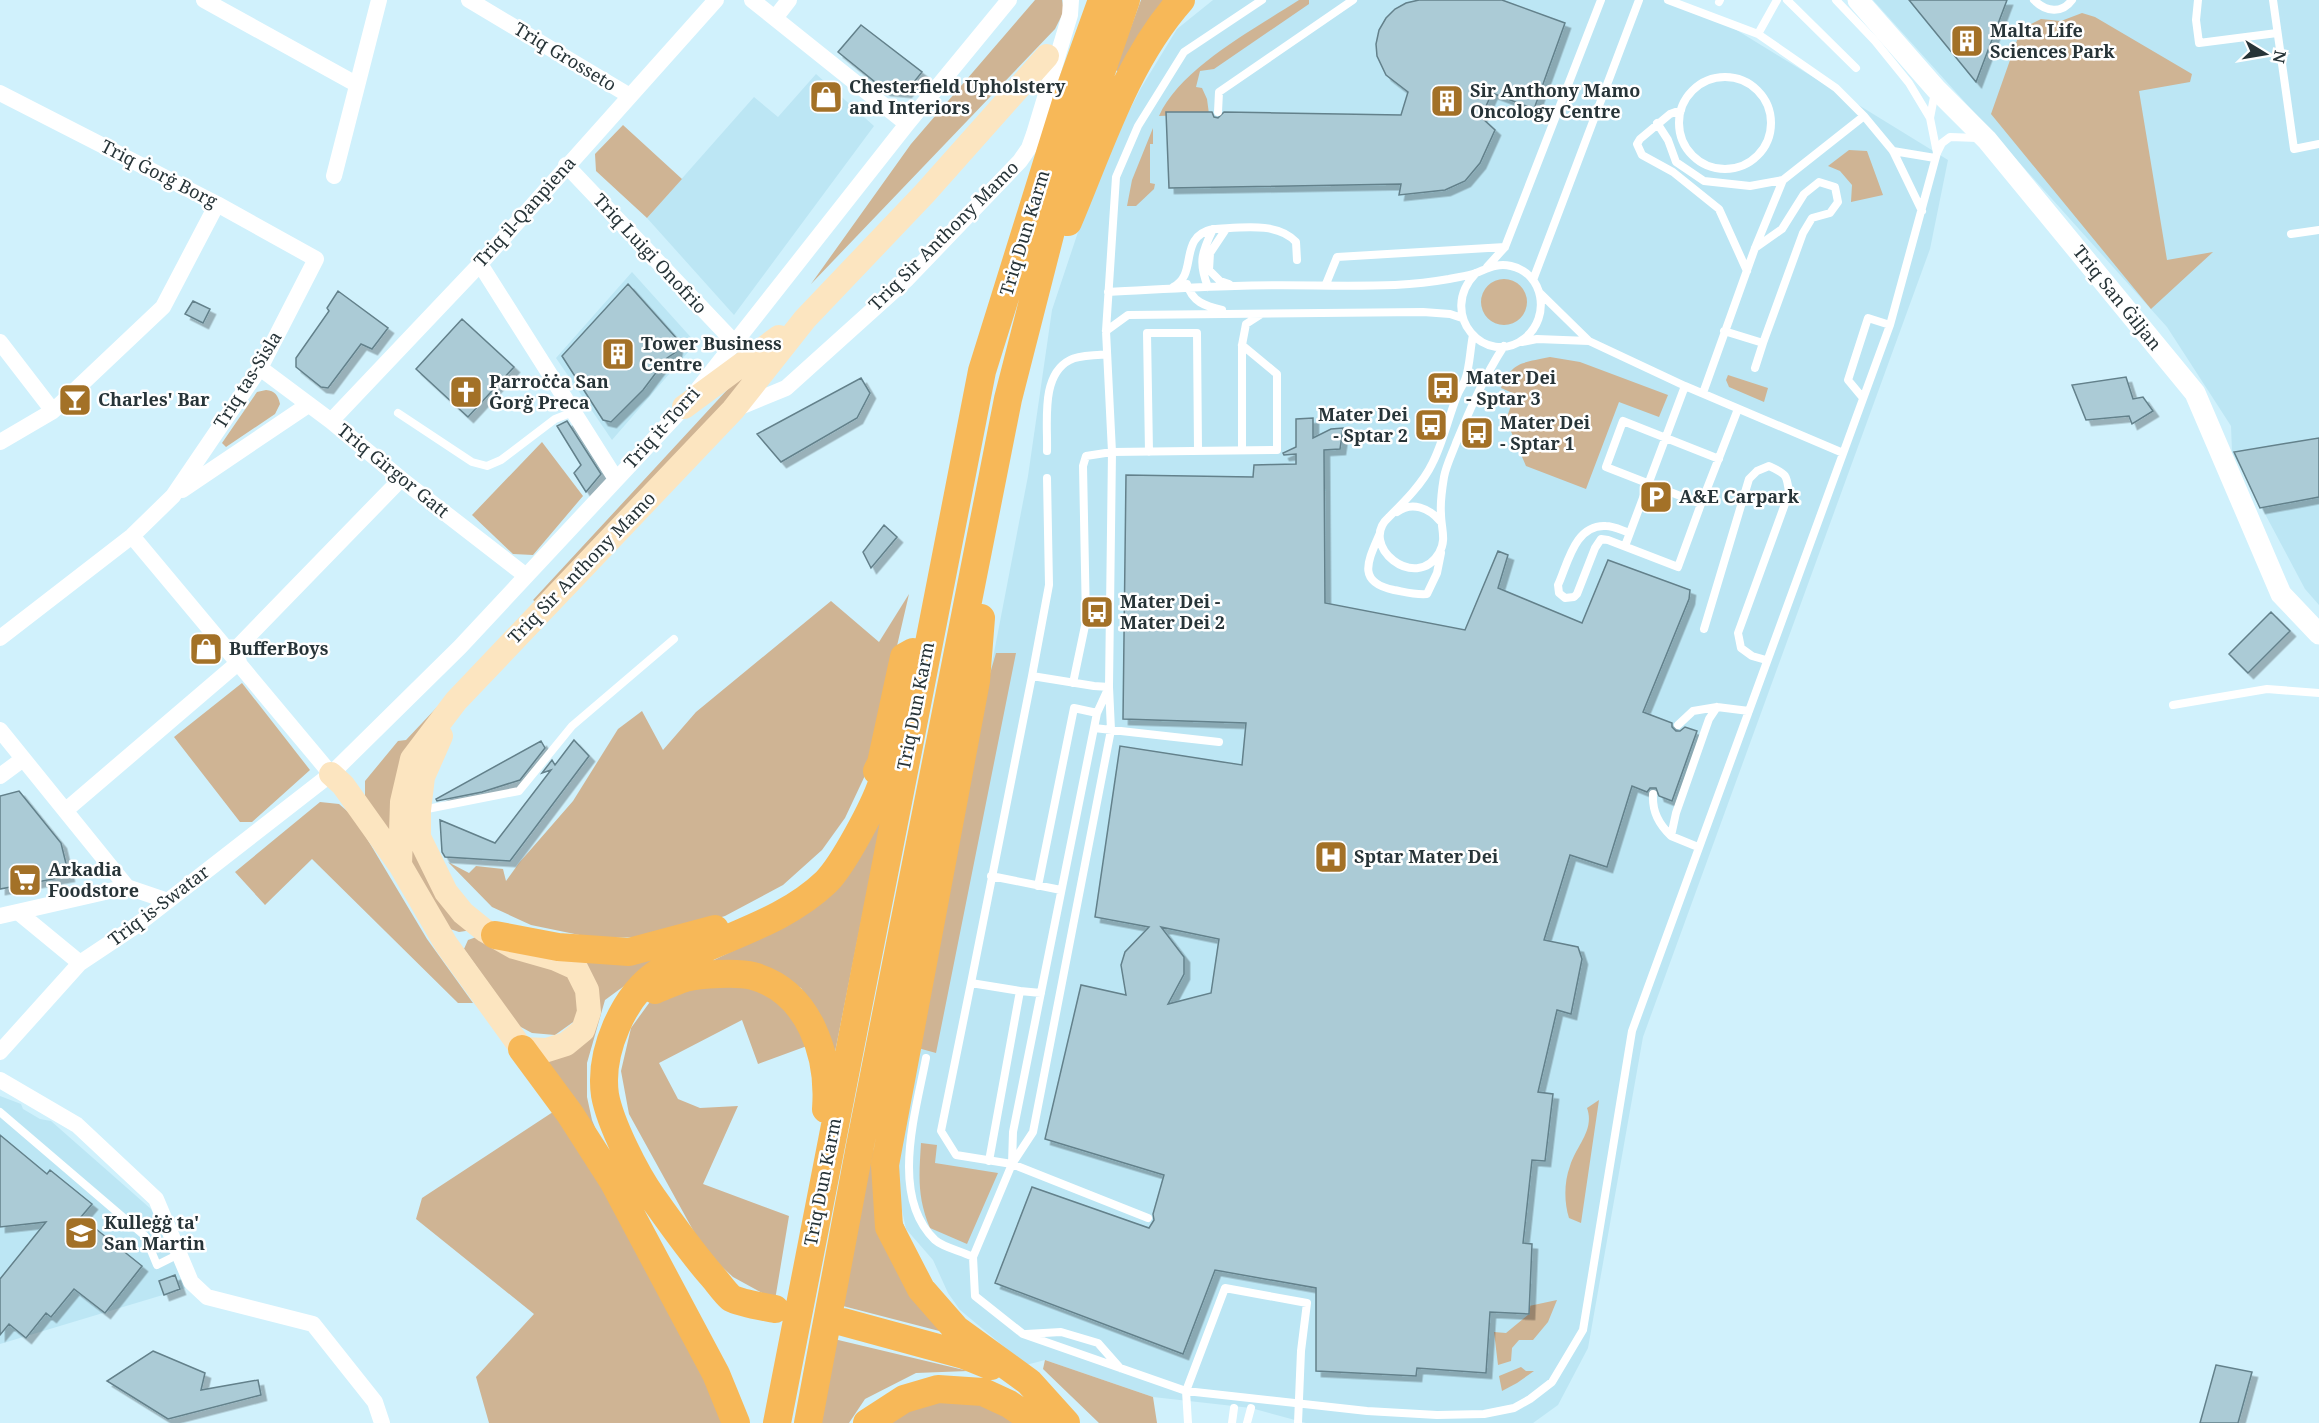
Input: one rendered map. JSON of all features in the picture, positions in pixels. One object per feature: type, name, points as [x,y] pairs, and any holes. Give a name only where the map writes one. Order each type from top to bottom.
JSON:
[{"type":"highway","name":"Triq Dun Karm","points":[[777,1423],[982,371],[1060,83],[1102,0]]},
{"type":"highway","name":"Triq Dun Karm","points":[[808,1423],[860,1146],[1008,399],[1064,180],[1126,0]]},
{"type":"highway","points":[[1031,307],[1131,75],[1165,18],[1181,0]]},
{"type":"highway","points":[[1060,83],[1076,5]]},
{"type":"highway","points":[[775,1309],[732,1298],[693,1254],[644,1186],[620,1139],[605,1095],[606,1062],[616,1025],[631,1000],[648,979],[693,954],[769,921],[796,905],[827,881],[848,851],[882,784],[913,652],[965,399],[982,371]]},
{"type":"highway","points":[[991,490],[976,681],[885,1165],[889,1227],[921,1289],[956,1329],[1029,1382],[1066,1423]]},
{"type":"highway","points":[[495,934],[558,947],[629,952],[722,928],[777,902],[820,867],[852,822],[881,763],[904,657],[913,652]]},
{"type":"highway","points":[[631,1000],[686,978],[724,975],[753,976],[789,993],[808,1019],[824,1055],[826,1106],[811,1202],[811,1243]]},
{"type":"highway","points":[[522,1049],[570,1114],[613,1181],[716,1374],[736,1423]]},
{"type":"highway","points":[[843,1322],[964,1355],[1029,1382]]},
{"type":"highway","points":[[964,1355],[993,1383],[1015,1397],[1037,1423]]},
{"type":"highway","points":[[867,1423],[904,1399],[938,1389],[983,1392],[1009,1404],[1037,1423]]},
{"type":"main road","name":"Triq Sir Anthony Mamo","points":[[456,701],[733,410],[805,319],[925,193],[1047,56]]},
{"type":"main road","points":[[684,407],[805,319]]},
{"type":"main road","points":[[331,774],[343,785],[400,866],[446,944],[522,1049],[547,1050],[566,1044],[583,1030],[589,1012],[587,990],[576,968],[514,946],[484,930],[463,913],[446,892],[418,837],[423,777],[456,701]]},
{"type":"main road","points":[[400,866],[402,802],[412,759],[456,701]]},
{"type":"street","points":[[204,0],[356,84]]},
{"type":"street","points":[[334,176],[379,0]]},
{"type":"street","name":"Triq Grosseto","points":[[469,0],[630,96]]},
{"type":"street","name":"Triq il-Qanpiena","points":[[331,421],[480,264],[566,165],[716,0]]},
{"type":"street","points":[[752,0],[907,124]]},
{"type":"street","points":[[774,18],[789,0]]},
{"type":"street","name":"Triq it-Torri","points":[[331,774],[460,647],[684,407],[907,124],[1009,0]]},
{"type":"street","name":"Triq San Ġiljan","points":[[1858,0],[1936,89],[1987,140],[2195,393],[2281,594],[2319,634]]},
{"type":"street","name":"Triq Sir Anthony Mamo","points":[[733,410],[786,388],[907,279],[1020,160],[1029,148],[1060,83]]},
{"type":"street","name":"Triq Ġorġ Borg","points":[[0,93],[217,204],[316,259]]},
{"type":"street","name":"Triq Luigi Onofrio","points":[[566,165],[734,342]]},
{"type":"street","points":[[0,442],[53,411],[164,307],[217,204]]},
{"type":"street","name":"Triq tas-Sisla","points":[[173,496],[260,369],[316,259]]},
{"type":"street","points":[[480,264],[616,479]]},
{"type":"street","points":[[0,342],[53,411]]},
{"type":"street","name":"Triq Girgor Gatt","points":[[260,369],[331,421],[400,479],[525,575]]},
{"type":"street","name":"Triq tas-Sisla","points":[[0,638],[132,536],[173,496],[308,405]]},
{"type":"street","points":[[66,810],[235,658],[400,479]]},
{"type":"street","points":[[132,536],[331,774]]},
{"type":"street","points":[[0,730],[127,887]]},
{"type":"street","points":[[0,776],[23,759]]},
{"type":"street","name":"Triq is-Swatar","points":[[0,1052],[80,963],[137,925],[331,774]]},
{"type":"street","points":[[0,916],[127,887],[168,901]]},
{"type":"street","points":[[18,912],[80,963]]},
{"type":"street","points":[[0,1080],[77,1125],[156,1198],[191,1282],[207,1297],[313,1324],[375,1402],[382,1423]]},
{"type":"lane","points":[[1262,0],[1184,52],[1138,126],[1116,177],[1106,331],[1112,452],[1109,687],[1111,730],[1034,1132],[1012,1164],[973,1257],[975,1296],[1023,1334],[1185,1391],[1300,1402],[1425,1419],[1484,1414],[1514,1408],[1552,1382],[1583,1330],[1632,1031],[1890,325],[1936,156],[1942,143],[1950,137],[1967,136],[1987,140]]},
{"type":"lane","points":[[1487,267],[1505,247],[1601,0]]},
{"type":"lane","points":[[1533,280],[1639,0]]},
{"type":"lane","points":[[1668,0],[1758,34],[1836,88],[1864,116],[1893,151],[1922,211]]},
{"type":"lane","points":[[1758,34],[1777,0]]},
{"type":"lane","points":[[1786,0],[1856,68]]},
{"type":"lane","points":[[1836,0],[1875,41],[1909,83],[1930,118]]},
{"type":"lane","points":[[2034,0],[2045,9],[2056,11],[2067,7],[2072,0]]},
{"type":"lane","points":[[2199,0],[2196,20],[2199,43],[2277,33]]},
{"type":"lane","points":[[2273,0],[2294,148],[2319,144]]},
{"type":"lane","points":[[1218,112],[1219,92],[1350,1]]},
{"type":"lane","points":[[1681,110],[1679,124],[1682,139],[1694,157],[1714,168],[1728,170],[1756,159],[1766,147],[1771,132],[1771,117],[1767,102],[1757,89],[1744,81],[1729,77],[1713,78],[1699,85],[1688,96],[1681,110],[1657,123],[1637,144],[1642,155],[1673,172],[1719,209],[1747,271]]},
{"type":"lane","points":[[1936,89],[1930,118],[1936,156]]},
{"type":"lane","points":[[1657,123],[1668,140],[1676,162],[1704,181],[1750,186],[1783,180],[1864,116]]},
{"type":"lane","points":[[1893,151],[1936,156]]},
{"type":"lane","points":[[1703,393],[1755,248],[1783,180]]},
{"type":"lane","points":[[1755,248],[1782,229],[1804,194],[1819,182],[1834,187],[1838,202],[1830,213],[1812,218],[1803,232],[1755,368]]},
{"type":"lane","points":[[1208,287],[1202,273],[1202,258],[1213,229]]},
{"type":"lane","points":[[1226,229],[1210,253],[1209,270],[1220,281],[1233,286]]},
{"type":"lane","points":[[1170,289],[1181,284],[1185,277],[1190,249],[1197,236],[1204,231],[1275,229],[1290,235],[1296,242],[1297,260]]},
{"type":"lane","points":[[2291,234],[2319,230]]},
{"type":"lane","points":[[1326,284],[1337,257],[1505,247]]},
{"type":"lane","points":[[1108,292],[1233,286],[1395,285],[1449,279],[1476,273],[1500,264],[1514,266],[1525,272],[1540,292],[1589,341],[1685,386],[1843,453]]},
{"type":"lane","points":[[1476,273],[1464,288],[1461,298],[1462,318],[1473,335],[1488,344],[1504,346],[1537,339],[1589,341]]},
{"type":"lane","points":[[1185,277],[1194,300],[1206,307],[1234,313]]},
{"type":"lane","points":[[1515,344],[1532,331],[1538,322],[1541,311],[1540,292]]},
{"type":"lane","points":[[1106,331],[1128,315],[1423,312],[1450,314],[1462,318]]},
{"type":"lane","points":[[1242,450],[1242,345],[1246,324],[1261,314]]},
{"type":"lane","points":[[1863,398],[1848,380],[1868,318],[1890,325]]},
{"type":"lane","points":[[1724,331],[1763,343]]},
{"type":"lane","points":[[1149,452],[1147,333],[1197,333],[1198,451]]},
{"type":"lane","points":[[1390,516],[1410,495],[1432,466],[1457,395],[1466,379],[1473,335]]},
{"type":"lane","points":[[1073,683],[1086,621],[1083,466],[1086,456],[1112,452],[1277,450],[1277,374],[1242,345]]},
{"type":"lane","points":[[1441,522],[1427,510],[1419,507],[1401,509],[1385,520],[1368,562],[1371,579],[1378,586],[1418,595],[1427,594],[1437,573],[1444,538],[1441,522],[1444,475],[1482,382],[1504,346]]},
{"type":"lane","points":[[1047,451],[1049,391],[1055,373],[1070,360],[1106,354]]},
{"type":"lane","points":[[1625,546],[1685,386]]},
{"type":"lane","points":[[1630,533],[1606,526],[1589,529],[1578,538],[1558,585],[1559,593],[1565,598],[1574,597],[1577,594],[1595,548],[1601,539],[1678,567],[1738,408]]},
{"type":"lane","points":[[398,413],[472,462],[487,466],[501,460],[555,419],[573,411]]},
{"type":"lane","points":[[1701,504],[1606,467],[1623,421],[1719,459]]},
{"type":"lane","points":[[1704,629],[1749,480],[1757,471],[1769,466],[1783,472],[1787,477],[1789,493],[1737,633],[1741,648],[1752,656],[1766,660]]},
{"type":"lane","points":[[1047,478],[1049,585],[941,1131],[956,1155],[1012,1164],[1148,1218]]},
{"type":"lane","points":[[1381,530],[1384,550],[1399,566],[1420,567],[1437,556],[1442,547]]},
{"type":"lane","points":[[419,810],[519,791],[572,726],[674,639]]},
{"type":"lane","points":[[1032,676],[1109,687]]},
{"type":"lane","points":[[1012,1164],[1013,1132],[1061,890],[1097,713],[1109,687]]},
{"type":"lane","points":[[2173,705],[2267,689],[2293,693],[2319,693]]},
{"type":"lane","points":[[1678,725],[1693,711],[1717,707],[1749,711]]},
{"type":"lane","points":[[1671,836],[1676,813],[1708,719],[1717,707]]},
{"type":"lane","points":[[1038,886],[1074,708],[1097,713]]},
{"type":"lane","points":[[1094,728],[1219,742]]},
{"type":"lane","points":[[1653,794],[1652,808],[1662,827],[1671,836],[1698,847]]},
{"type":"lane","points":[[991,876],[1061,890]]},
{"type":"lane","points":[[970,983],[1041,993]]},
{"type":"lane","points":[[989,1161],[1020,991]]},
{"type":"lane","points":[[926,1058],[911,1139],[908,1173],[913,1202],[924,1226],[937,1242],[973,1257]]},
{"type":"lane","points":[[0,1112],[145,1236],[158,1265],[179,1254]]},
{"type":"lane","points":[[1188,1423],[1185,1391],[1225,1288],[1307,1303],[1301,1351],[1299,1420]]},
{"type":"lane","points":[[1023,1334],[1061,1332],[1098,1343],[1122,1369]]},
{"type":"lane","points":[[1232,1423],[1234,1407]]},
{"type":"lane","points":[[1247,1423],[1251,1408]]},
{"type":"shaded area","points":[[1035,0],[1062,0],[1064,11],[1055,29],[811,284],[911,144]]},
{"type":"shaded area","points":[[1141,0],[1169,0],[1123,73],[1115,70]]},
{"type":"shaded area","name":"Sptar Mater Dei","points":[[1213,0],[1678,0],[1717,18],[1948,160],[1930,249],[1643,1037],[1588,1348],[1558,1405],[1533,1423],[1306,1423],[1251,1408],[1153,1397],[1045,1360],[1026,1365],[960,1310],[948,1293],[933,1260],[906,1229],[897,1186],[901,1136],[1028,476],[1052,310],[1099,169],[1141,88],[1177,29]]},
{"type":"shaded area","points":[[1299,0],[1309,0],[1309,4],[1214,69],[1200,71],[1196,87],[1202,88],[1207,99],[1209,114],[1159,116],[1169,98],[1201,66],[1241,36]]},
{"type":"shaded area","points":[[1873,0],[2319,0],[2319,605],[2305,589],[2232,452],[2231,426],[2167,327]]},
{"type":"shaded area","points":[[2082,13],[2095,17],[2192,74],[2190,82],[2139,91],[2167,260],[2213,252],[2151,309],[1991,114],[2021,29],[2041,19],[2061,21]]},
{"type":"shaded area","points":[[816,74],[874,126],[734,315],[647,218],[754,97],[778,117]]},
{"type":"shaded area","points":[[623,125],[682,179],[647,218],[596,171],[595,154]]},
{"type":"shaded area","points":[[1153,128],[1153,144],[1150,144],[1150,183],[1155,184],[1154,189],[1136,206],[1127,206],[1132,180]]},
{"type":"shaded area","points":[[1849,150],[1867,151],[1883,195],[1851,202],[1852,185],[1840,171],[1828,166]]},
{"type":"shaded area","name":"Tower Business Centre","points":[[632,272],[696,343],[612,440],[556,358]]},
{"type":"shaded area","points":[[1504,279],[1520,286],[1527,302],[1520,318],[1504,325],[1488,318],[1481,302],[1488,286]]},
{"type":"shaded area","points":[[1550,357],[1580,362],[1668,395],[1659,417],[1619,402],[1586,489],[1526,466],[1506,420],[1515,394],[1501,388],[1505,379],[1519,365]]},
{"type":"shaded area","points":[[1728,375],[1768,388],[1764,402],[1729,387],[1726,380]]},
{"type":"shaded area","points":[[740,376],[745,381],[536,602],[533,600]]},
{"type":"shaded area","points":[[266,390],[274,392],[278,398],[280,404],[275,414],[226,447],[222,443],[257,392]]},
{"type":"shaded area","points":[[542,442],[583,496],[533,555],[513,554],[472,515]]},
{"type":"shaded area","points":[[909,594],[869,767],[845,818],[822,850],[783,885],[725,916],[695,925],[650,937],[594,938],[531,925],[492,907],[448,862],[469,873],[476,866],[503,869],[506,881],[573,801],[618,729],[642,711],[663,750],[696,712],[831,601],[879,642]]},
{"type":"shaded area","points":[[996,653],[1016,653],[936,1053],[918,1048],[989,677]]},
{"type":"shaded area","points":[[471,671],[395,840],[365,800],[365,781],[398,741],[406,740]]},
{"type":"shaded area","points":[[242,683],[310,770],[252,822],[240,822],[174,737]]},
{"type":"shaded area","points":[[320,802],[339,804],[354,817],[427,939],[473,1003],[458,1003],[312,859],[265,905],[235,872]]},
{"type":"shaded area","points":[[885,802],[833,1062],[825,1024],[801,988],[767,970],[706,964],[753,941]]},
{"type":"shaded area","points":[[412,816],[472,930],[459,932],[447,928],[411,862]]},
{"type":"shaded area","points":[[479,936],[554,966],[572,979],[580,998],[576,1020],[555,1035],[532,1033],[519,1026],[464,949],[468,940]]},
{"type":"shaded area","points":[[696,942],[650,967],[605,1000],[587,1063],[587,1097],[592,1120],[601,1142],[539,1060],[589,1030],[570,956]]},
{"type":"shaded area","points":[[733,978],[789,1006],[807,1046],[758,1064],[742,1020],[659,1063],[678,1099],[700,1108],[738,1106],[703,1184],[789,1216],[775,1300],[733,1277],[704,1250],[629,1114],[621,1071],[631,1028],[652,999]]},
{"type":"shaded area","name":"Kulleġġ ta' San Martin","points":[[0,1096],[21,1104],[23,1109],[40,1119],[51,1121],[151,1209],[186,1288],[0,1344]]},
{"type":"shaded area","points":[[1599,1100],[1581,1223],[1569,1218],[1566,1185],[1568,1172],[1589,1124],[1587,1108]]},
{"type":"shaded area","points":[[559,1108],[685,1327],[722,1423],[489,1423],[476,1377],[534,1314],[416,1219],[422,1198]]},
{"type":"shaded area","points":[[921,1143],[937,1145],[935,1163],[998,1173],[967,1244],[930,1228],[921,1196]]},
{"type":"shaded area","points":[[872,1146],[947,1333],[843,1306]]},
{"type":"shaded area","points":[[1557,1300],[1548,1322],[1533,1340],[1519,1340],[1512,1348],[1511,1361],[1498,1365],[1494,1332],[1506,1333],[1529,1314],[1529,1306]]},
{"type":"shaded area","points":[[834,1339],[968,1371],[916,1373],[865,1399],[849,1423],[817,1423]]},
{"type":"shaded area","points":[[1045,1360],[1153,1397],[1157,1423],[1099,1423],[1043,1369]]},
{"type":"shaded area","points":[[1521,1367],[1526,1371],[1534,1371],[1502,1391],[1499,1376]]},
{"type":"shaded area","points":[[989,1400],[1013,1423],[878,1423],[906,1404]]},
{"type":"building","name":"Sir Anthony Mamo Oncology Centre","points":[[1419,0],[1502,0],[1565,23],[1534,109],[1492,93],[1481,117],[1495,130],[1480,163],[1465,181],[1445,190],[1399,195],[1401,184],[1169,188],[1166,112],[1212,112],[1214,117],[1218,118],[1224,112],[1401,115],[1408,92],[1386,75],[1377,56],[1376,44],[1379,30],[1386,18],[1406,3]]},
{"type":"building","name":"Malta Life Sciences Park","points":[[1909,0],[2007,0],[1976,82]]},
{"type":"building","points":[[861,25],[922,72],[906,92],[885,90],[838,52]]},
{"type":"building","name":"Tower Business Centre","points":[[628,284],[678,340],[676,352],[667,358],[643,390],[611,422],[603,420],[562,356]]},
{"type":"building","points":[[338,291],[388,328],[372,349],[361,344],[328,388],[321,387],[296,367],[296,358],[329,311],[327,308]]},
{"type":"building","points":[[193,301],[210,309],[203,323],[185,314]]},
{"type":"building","name":"Parroċċa San Ġorġ Preca","points":[[462,319],[514,367],[468,417],[416,369]]},
{"type":"building","points":[[2126,377],[2133,399],[2143,397],[2153,411],[2132,424],[2129,416],[2086,420],[2072,385]]},
{"type":"building","points":[[861,378],[870,393],[857,418],[781,462],[757,434]]},
{"type":"building","name":"Sptar Mater Dei","points":[[1313,418],[1313,438],[1331,429],[1343,428],[1340,449],[1324,450],[1325,603],[1465,630],[1498,551],[1508,555],[1498,588],[1582,623],[1608,560],[1690,590],[1689,599],[1643,712],[1672,723],[1676,731],[1685,727],[1697,731],[1672,801],[1659,796],[1656,788],[1650,788],[1647,792],[1632,786],[1607,867],[1570,855],[1544,940],[1578,947],[1582,959],[1571,1014],[1557,1010],[1538,1092],[1553,1094],[1545,1161],[1532,1160],[1523,1243],[1532,1244],[1529,1314],[1490,1312],[1486,1373],[1417,1368],[1416,1376],[1316,1371],[1316,1288],[1215,1270],[1183,1354],[995,1283],[1032,1187],[1149,1228],[1154,1220],[1153,1214],[1164,1175],[1045,1139],[1081,985],[1126,995],[1121,965],[1125,952],[1149,927],[1095,917],[1120,746],[1242,765],[1246,723],[1123,719],[1126,475],[1253,477],[1254,465],[1296,464],[1296,454],[1284,455],[1283,453],[1296,447],[1296,419]],"holes":[[[1161,927],[1219,939],[1211,993],[1168,1004],[1184,974],[1184,957]]]},
{"type":"building","points":[[567,421],[601,474],[586,492],[574,473],[581,465],[557,426]]},
{"type":"building","points":[[2319,438],[2319,497],[2260,508],[2234,452]]},
{"type":"building","points":[[884,525],[897,537],[871,568],[863,552]]},
{"type":"building","points":[[2271,612],[2290,631],[2248,673],[2229,654]]},
{"type":"building","points":[[574,740],[589,756],[510,861],[445,857],[442,852],[440,820],[495,843],[551,770],[542,773],[552,760],[555,765]]},
{"type":"building","points":[[541,741],[545,748],[520,780],[482,792],[437,801],[436,799]]},
{"type":"building","points":[[19,791],[61,843],[69,876],[0,889],[0,796]]},
{"type":"building","points":[[0,1135],[47,1174],[50,1170],[92,1204],[81,1217],[142,1266],[105,1313],[74,1289],[51,1317],[46,1313],[26,1338],[9,1324],[0,1335],[0,1279],[46,1222],[0,1227]]},
{"type":"building","points":[[175,1275],[180,1289],[164,1295],[159,1281]]},
{"type":"building","points":[[153,1351],[205,1373],[201,1390],[258,1380],[261,1395],[168,1419],[107,1381]]},
{"type":"building","points":[[2216,1365],[2252,1372],[2238,1423],[2200,1423]]},
{"type":"place","name":"Malta Life Sciences Park","points":[[1967,41]]},
{"type":"place","name":"Chesterfield Upholstery and Interiors","points":[[826,97]]},
{"type":"place","name":"Sir Anthony Mamo Oncology Centre","points":[[1447,101]]},
{"type":"place","name":"Tower Business Centre","points":[[618,354]]},
{"type":"place","name":"Mater Dei - Sptar 3","points":[[1443,388]]},
{"type":"place","name":"Parroċċa San Ġorġ Preca","points":[[466,392]]},
{"type":"place","name":"Charles' Bar","points":[[75,400]]},
{"type":"place","name":"Mater Dei - Sptar 2","points":[[1431,425]]},
{"type":"place","name":"Mater Dei - Sptar 1","points":[[1477,433]]},
{"type":"place","name":"A&E Carpark","points":[[1656,497]]},
{"type":"place","name":"Mater Dei - Mater Dei 2","points":[[1097,612]]},
{"type":"place","name":"BufferBoys","points":[[206,649]]},
{"type":"place","name":"Sptar Mater Dei","points":[[1331,857]]},
{"type":"place","name":"Arkadia Foodstore","points":[[25,880]]},
{"type":"place","name":"Kulleġġ ta' San Martin","points":[[81,1233]]}]
